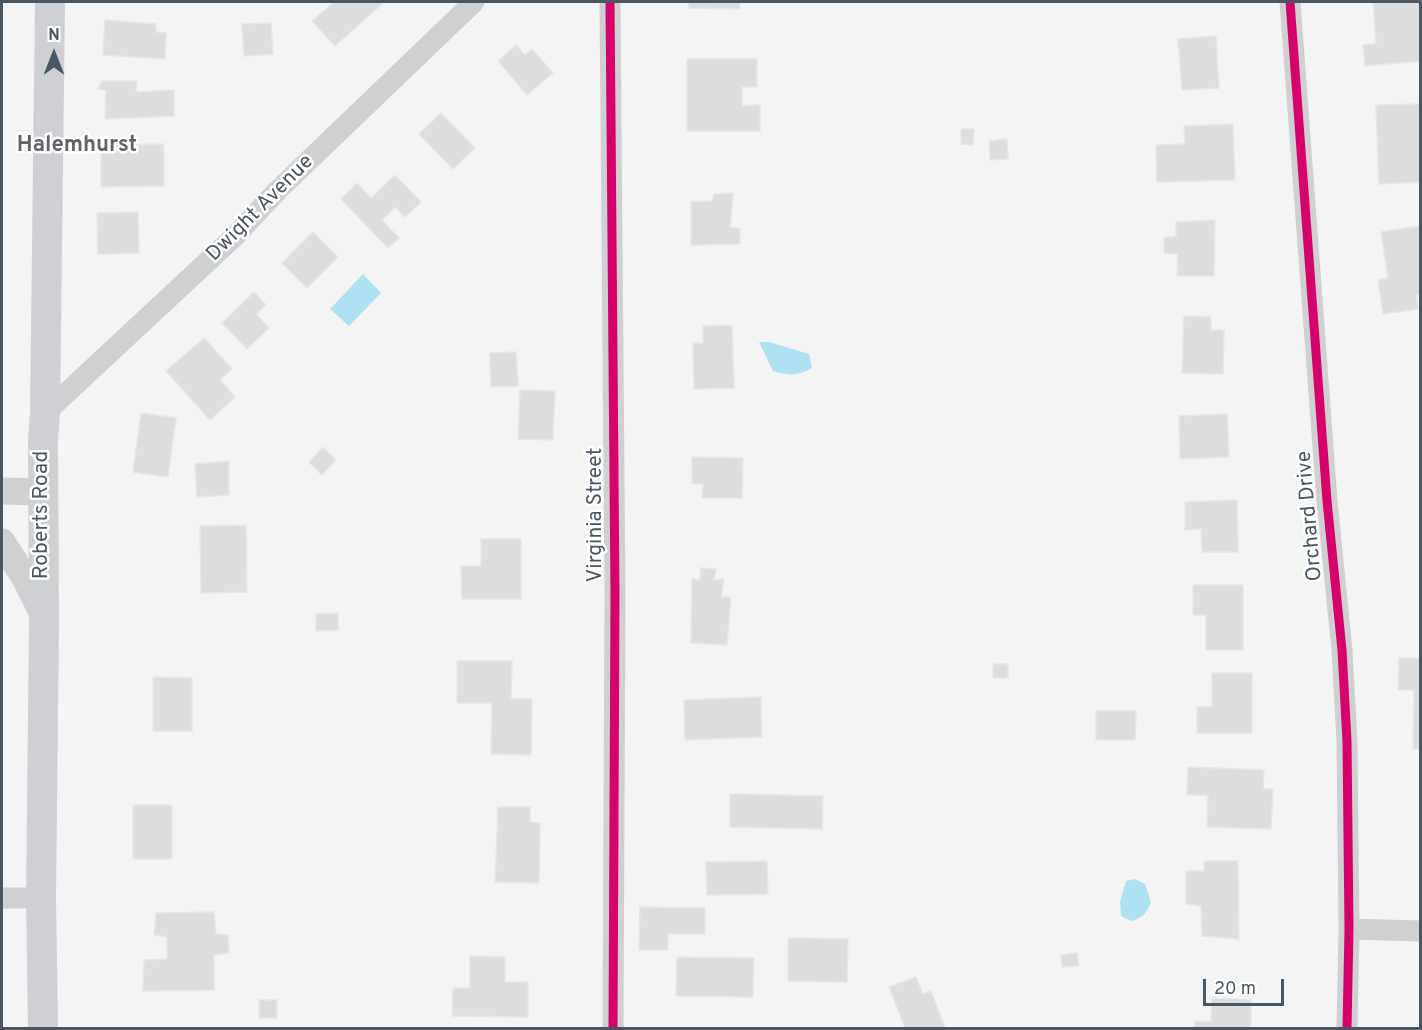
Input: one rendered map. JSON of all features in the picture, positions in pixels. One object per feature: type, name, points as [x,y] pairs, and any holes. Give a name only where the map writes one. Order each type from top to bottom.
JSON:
[{"type":"main road","name":"Roberts Road","points":[[43,1029],[41,897],[43,492],[50,2]]},
{"type":"street","name":"Dwight Avenue","points":[[45,413],[235,236],[278,191],[474,2]]},
{"type":"street","name":"Virginia Street","points":[[610,2],[615,595],[613,1029]]},
{"type":"street","name":"Orchard Drive","points":[[1290,2],[1347,741],[1349,929],[1347,1029]]},
{"type":"street","points":[[2,490],[43,492]]},
{"type":"street","points":[[2,542],[25,578],[44,616]]},
{"type":"street","points":[[2,897],[41,897]]},
{"type":"street","points":[[1349,929],[1420,931]]},
{"type":"water","points":[[363,274],[381,293],[349,326],[330,309]]},
{"type":"water","points":[[759,342],[769,342],[809,354],[812,368],[793,374],[773,371]]},
{"type":"water","points":[[1135,879],[1145,884],[1151,902],[1144,915],[1131,921],[1121,916],[1120,902],[1126,881]]},
{"type":"building","points":[[334,2],[383,3],[335,46],[312,21]]},
{"type":"building","points":[[689,2],[740,2],[740,9],[689,8]]},
{"type":"building","points":[[1373,2],[1420,2],[1420,61],[1365,66],[1363,45],[1376,44]]},
{"type":"building","points":[[105,20],[156,24],[156,32],[166,33],[165,59],[103,55]]},
{"type":"building","points":[[271,23],[273,54],[244,56],[242,24]]},
{"type":"building","points":[[1216,36],[1219,88],[1182,90],[1178,39]]},
{"type":"building","points":[[516,45],[525,55],[532,49],[553,73],[527,95],[498,61]]},
{"type":"building","points":[[687,59],[757,59],[757,87],[742,87],[742,106],[760,105],[760,131],[687,131]]},
{"type":"building","points":[[102,81],[137,81],[136,92],[174,90],[174,116],[105,119],[106,90],[98,89]]},
{"type":"building","points":[[1420,104],[1420,182],[1379,184],[1376,105]]},
{"type":"building","points":[[441,113],[475,148],[453,169],[419,134]]},
{"type":"building","points":[[1233,124],[1235,180],[1157,182],[1156,145],[1185,144],[1184,126]]},
{"type":"building","points":[[961,129],[974,129],[973,145],[961,144]]},
{"type":"building","points":[[1007,139],[1008,159],[990,160],[989,141]]},
{"type":"building","points":[[164,144],[164,186],[101,187],[101,145]]},
{"type":"building","points":[[395,175],[421,202],[405,217],[395,207],[382,220],[399,238],[388,248],[341,199],[357,183],[371,198]]},
{"type":"building","points":[[733,193],[730,227],[740,229],[740,244],[691,245],[691,202],[712,201],[714,194]]},
{"type":"building","points":[[138,212],[139,253],[98,254],[97,213]]},
{"type":"building","points":[[1215,220],[1214,276],[1177,276],[1178,254],[1164,253],[1164,237],[1176,237],[1176,222]]},
{"type":"building","points":[[1420,226],[1420,294],[1416,295],[1418,309],[1383,314],[1378,280],[1388,278],[1381,232]]},
{"type":"building","points":[[313,232],[338,257],[307,288],[282,263]]},
{"type":"building","points":[[254,292],[266,305],[256,314],[269,328],[247,349],[222,323]]},
{"type":"building","points":[[1184,316],[1211,317],[1211,330],[1224,330],[1223,374],[1182,373]]},
{"type":"building","points":[[732,325],[734,388],[694,389],[693,343],[703,343],[703,326]]},
{"type":"building","points":[[204,338],[232,369],[220,380],[235,397],[210,420],[166,371]]},
{"type":"building","points":[[516,352],[518,386],[491,387],[490,353]]},
{"type":"building","points":[[520,390],[555,391],[553,440],[518,439]]},
{"type":"building","points":[[141,413],[176,418],[168,477],[133,472]]},
{"type":"building","points":[[1227,414],[1229,457],[1180,459],[1179,416]]},
{"type":"building","points":[[323,447],[336,460],[322,475],[309,462]]},
{"type":"building","points":[[692,457],[743,458],[742,498],[702,498],[703,484],[692,484]]},
{"type":"building","points":[[229,461],[229,495],[197,497],[195,464]]},
{"type":"building","points":[[1237,500],[1238,552],[1202,552],[1201,529],[1185,530],[1185,502]]},
{"type":"building","points":[[246,525],[247,592],[201,593],[200,526]]},
{"type":"building","points":[[481,539],[521,539],[521,599],[462,599],[461,566],[481,566]]},
{"type":"building","points":[[700,568],[716,569],[714,580],[724,579],[721,597],[731,597],[727,645],[691,643],[692,579],[700,580]]},
{"type":"building","points":[[1193,585],[1243,585],[1243,650],[1206,650],[1206,615],[1193,615]]},
{"type":"building","points":[[338,613],[338,630],[316,631],[316,614]]},
{"type":"building","points":[[1399,658],[1420,658],[1420,749],[1413,749],[1414,690],[1398,690]]},
{"type":"building","points":[[457,661],[512,661],[511,699],[532,699],[531,755],[491,754],[492,703],[457,703]]},
{"type":"building","points":[[993,664],[1008,664],[1008,678],[993,678]]},
{"type":"building","points":[[1212,673],[1252,673],[1252,733],[1197,733],[1197,707],[1212,707]]},
{"type":"building","points":[[153,677],[192,678],[192,731],[153,731]]},
{"type":"building","points":[[761,697],[762,737],[685,740],[684,700]]},
{"type":"building","points":[[1096,711],[1136,711],[1135,740],[1096,740]]},
{"type":"building","points":[[1188,767],[1264,770],[1263,789],[1273,789],[1271,829],[1207,827],[1208,795],[1187,795]]},
{"type":"building","points":[[730,794],[823,796],[822,829],[730,827]]},
{"type":"building","points":[[133,805],[172,805],[172,859],[133,859]]},
{"type":"building","points":[[498,807],[530,807],[530,822],[540,823],[539,883],[495,882]]},
{"type":"building","points":[[767,861],[768,894],[707,895],[706,862]]},
{"type":"building","points":[[1204,861],[1238,861],[1239,939],[1202,936],[1201,906],[1186,904],[1186,871],[1204,871]]},
{"type":"building","points":[[640,907],[705,908],[705,934],[668,934],[668,950],[639,950]]},
{"type":"building","points":[[214,912],[216,934],[228,935],[229,953],[214,955],[214,990],[143,991],[144,960],[167,959],[167,937],[154,935],[156,913]]},
{"type":"building","points":[[788,938],[848,939],[847,982],[788,981]]},
{"type":"building","points":[[1077,953],[1079,966],[1062,967],[1061,955]]},
{"type":"building","points":[[470,956],[505,957],[505,982],[528,982],[528,1017],[452,1016],[453,988],[470,988]]},
{"type":"building","points":[[677,957],[754,958],[753,997],[676,996]]},
{"type":"building","points":[[916,977],[923,994],[931,991],[945,1028],[905,1028],[889,987]]},
{"type":"building","points":[[1212,998],[1251,1000],[1251,1028],[1194,1028],[1195,1021],[1211,1022]]},
{"type":"building","points":[[259,1000],[277,1000],[277,1018],[259,1018]]},
{"type":"cycle path","points":[[610,2],[615,595],[613,1028]]},
{"type":"cycle path","points":[[1290,2],[1327,501],[1342,650],[1347,741],[1349,929],[1347,1028]]},
{"type":"district","name":"Halemhurst","points":[[77,147]]}]
